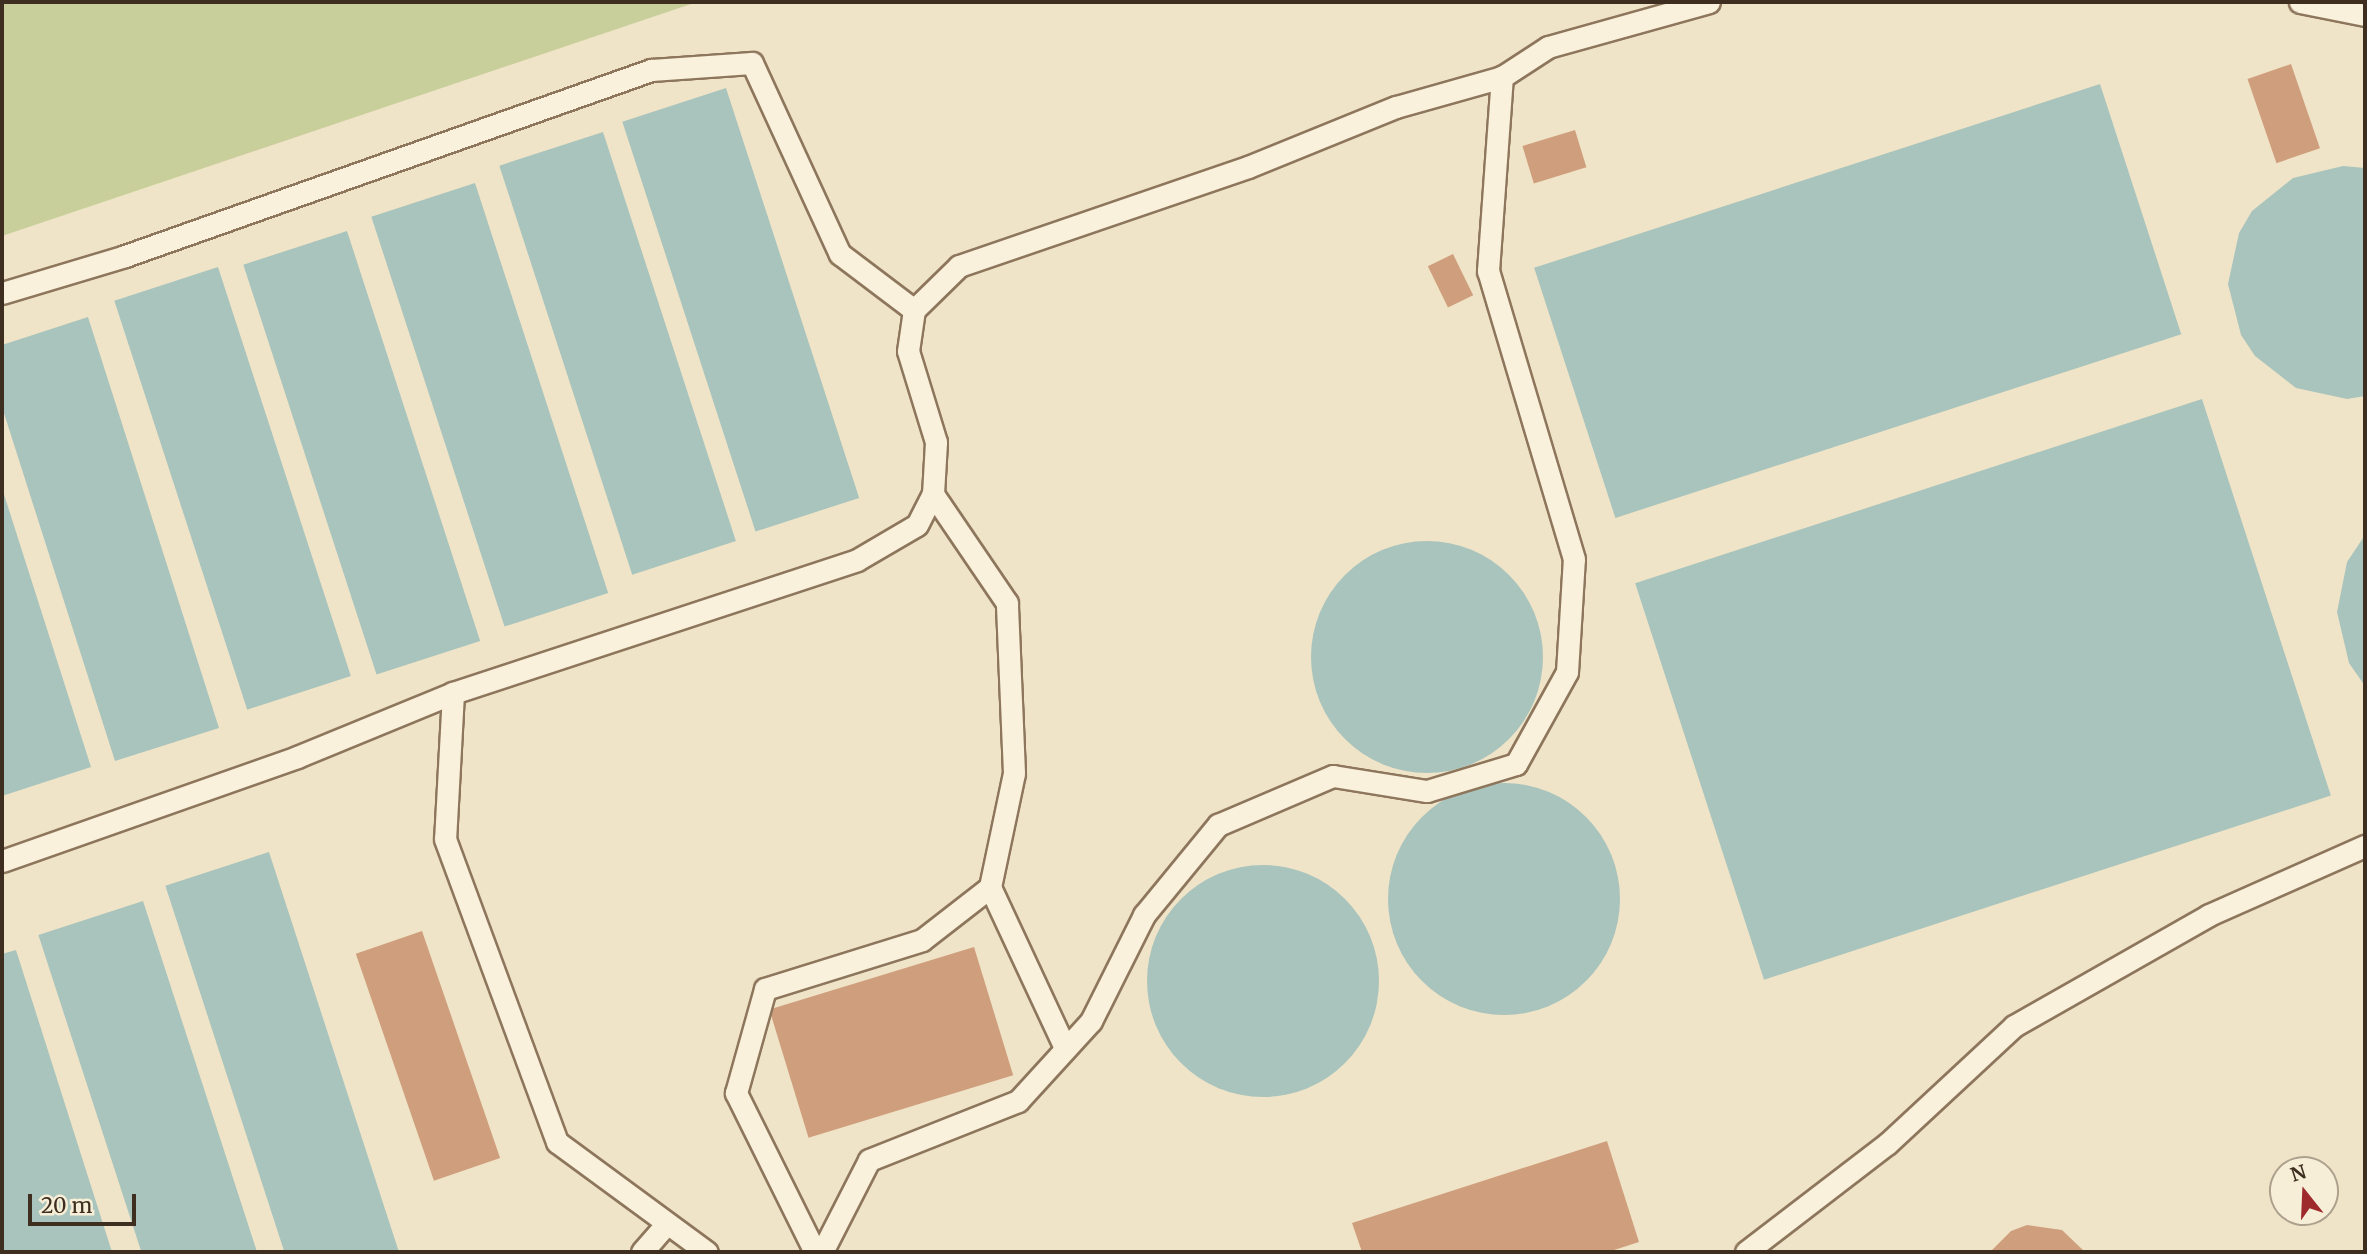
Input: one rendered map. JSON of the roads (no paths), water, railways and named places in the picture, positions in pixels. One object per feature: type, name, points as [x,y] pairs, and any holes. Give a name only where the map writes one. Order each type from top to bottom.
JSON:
[{"type":"lane","points":[[2,861],[298,757],[453,694],[857,559],[917,525],[933,494],[936,442],[908,351],[914,310],[960,266],[1248,167],[1396,107],[1502,77],[1548,47],[1709,2]]},
{"type":"lane","points":[[2300,2],[2365,15]]},
{"type":"lane","points":[[2,293],[125,256],[651,70],[752,62],[840,254],[914,310]]},
{"type":"lane","points":[[822,1252],[869,1160],[1018,1101],[1091,1021],[1144,915],[1218,825],[1333,776],[1427,791],[1516,764],[1567,672],[1574,559],[1488,271],[1502,77]]},
{"type":"lane","points":[[933,494],[1007,603],[1014,773],[990,887],[1065,1048]]},
{"type":"lane","points":[[453,694],[445,839],[557,1142],[707,1252]]},
{"type":"lane","points":[[1746,1252],[1887,1144],[2014,1026],[2209,915],[2365,846]]},
{"type":"lane","points":[[815,1252],[736,1093],[765,989],[922,940],[990,887]]},
{"type":"lane","points":[[642,1252],[667,1223]]},
{"type":"water","points":[[2100,84],[2181,334],[1615,518],[1534,268]]},
{"type":"water","points":[[726,88],[859,498],[756,532],[622,122]]},
{"type":"water","points":[[603,132],[736,541],[632,575],[499,166]]},
{"type":"water","points":[[2343,166],[2365,168],[2365,396],[2347,399],[2296,388],[2255,356],[2241,335],[2228,284],[2239,233],[2252,211],[2293,178]]},
{"type":"water","points":[[475,183],[608,593],[505,627],[371,217]]},
{"type":"water","points":[[347,231],[480,641],[377,675],[243,265]]},
{"type":"water","points":[[218,267],[351,676],[247,710],[114,301]]},
{"type":"water","points":[[88,317],[219,728],[115,761],[2,407],[2,345]]},
{"type":"water","points":[[2202,399],[2331,796],[1764,980],[1635,583]]},
{"type":"water","points":[[2,488],[91,767],[2,796]]},
{"type":"water","points":[[2365,535],[2365,686],[2349,663],[2337,612],[2347,562]]},
{"type":"water","points":[[1416,541],[1438,541],[1461,546],[1492,560],[1517,583],[1538,623],[1543,657],[1541,680],[1529,712],[1517,731],[1501,747],[1461,768],[1438,773],[1416,773],[1393,768],[1362,754],[1337,731],[1316,691],[1311,668],[1311,646],[1316,623],[1330,592],[1353,567],[1393,546]]},
{"type":"water","points":[[1504,783],[1527,785],[1559,797],[1578,809],[1594,825],[1615,865],[1620,899],[1618,922],[1606,954],[1594,973],[1578,989],[1538,1010],[1504,1015],[1481,1013],[1449,1001],[1430,989],[1414,973],[1393,933],[1388,899],[1390,876],[1402,844],[1414,825],[1430,809],[1470,788]]},
{"type":"water","points":[[269,852],[399,1251],[284,1252],[165,886]]},
{"type":"water","points":[[1252,865],[1274,865],[1297,870],[1318,879],[1337,891],[1353,907],[1374,947],[1379,981],[1377,1004],[1365,1036],[1353,1055],[1337,1071],[1297,1092],[1274,1097],[1252,1097],[1229,1092],[1208,1083],[1189,1071],[1173,1055],[1152,1015],[1147,992],[1147,970],[1152,947],[1161,926],[1173,907],[1189,891],[1229,870]]},
{"type":"water","points":[[143,901],[257,1251],[141,1252],[38,935]]},
{"type":"water","points":[[16,950],[112,1252],[2,1252],[2,954]]}]
